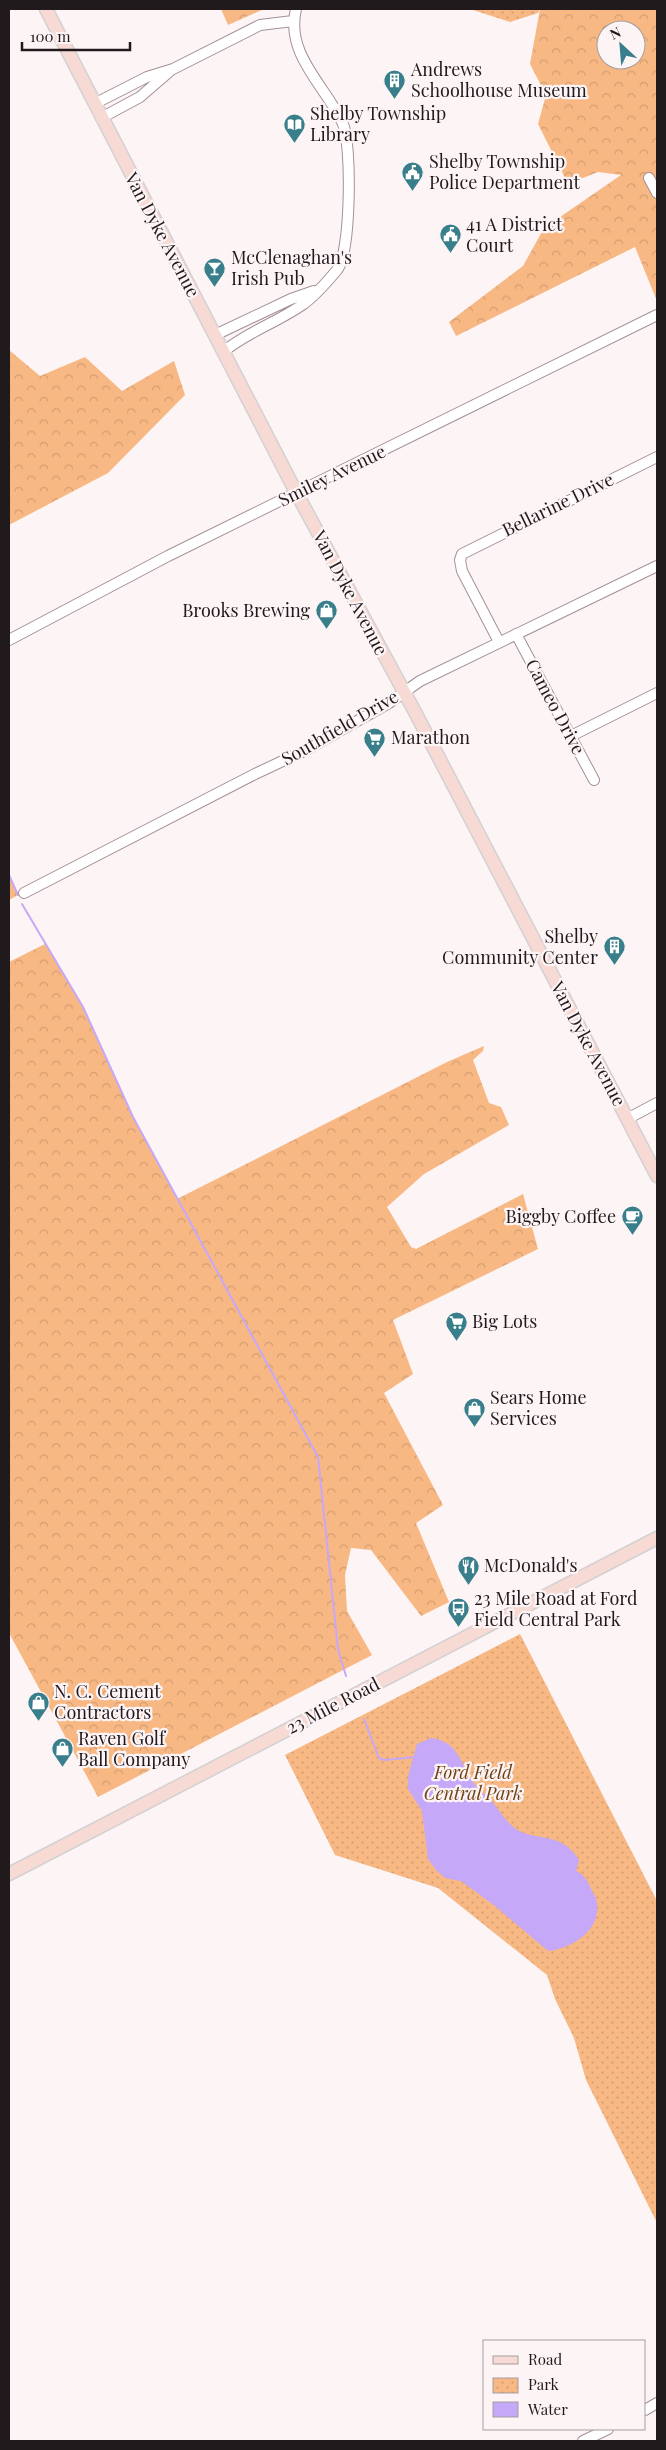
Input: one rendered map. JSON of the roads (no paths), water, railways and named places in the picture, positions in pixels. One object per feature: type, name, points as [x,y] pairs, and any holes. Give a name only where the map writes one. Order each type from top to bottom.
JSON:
[{"type":"main road","name":"Van Dyke Avenue","points":[[46,9],[297,494],[404,692],[657,1176]]},
{"type":"main road","name":"23 Mile Road","points":[[9,1874],[657,1538]]},
{"type":"street","points":[[223,352],[238,340],[303,304],[339,268],[344,252],[347,222],[349,143],[337,112],[299,53],[293,32],[293,20],[296,9]]},
{"type":"street","points":[[94,104],[147,77],[173,69],[260,26],[293,20]]},
{"type":"street","points":[[102,118],[140,98],[173,69]]},
{"type":"street","points":[[649,178],[657,193]]},
{"type":"street","points":[[215,335],[291,299],[317,290]]},
{"type":"street","name":"Smiley Avenue","points":[[9,640],[168,556],[657,316]]},
{"type":"street","name":"Bellarine Drive","points":[[500,642],[462,571],[460,557],[468,549],[657,457]]},
{"type":"street","name":"Southfield Drive","points":[[24,893],[306,750],[390,704],[420,681],[657,566]]},
{"type":"street","name":"Cameo Drive","points":[[516,634],[594,780]]},
{"type":"street","points":[[571,736],[657,693]]},
{"type":"street","points":[[627,1119],[657,1103]]},
{"type":"street","points":[[646,2409],[657,2403]]},
{"type":"street","points":[[583,2441],[606,2430]]},
{"type":"water","points":[[431,1738],[441,1740],[454,1750],[476,1786],[490,1799],[510,1824],[526,1834],[563,1843],[579,1860],[576,1871],[587,1881],[597,1903],[597,1913],[594,1922],[582,1937],[566,1947],[548,1951],[495,1906],[461,1881],[445,1878],[436,1870],[428,1859],[422,1811],[408,1789],[408,1776],[417,1744]]},
{"type":"waterway","points":[[9,875],[18,895]]},
{"type":"waterway","points":[[22,904],[83,1007],[133,1117],[318,1457],[338,1649],[346,1676]]},
{"type":"waterway","points":[[364,1719],[379,1758],[384,1760],[416,1757]]},
{"type":"place","name":"Andrews Schoolhouse Museum","points":[[395,99]]},
{"type":"place","name":"Shelby Township Library","points":[[294,143]]},
{"type":"place","name":"Shelby Township Police Department","points":[[413,191]]},
{"type":"place","name":"41 A District Court","points":[[450,254]]},
{"type":"place","name":"McClenaghan's Irish Pub","points":[[215,287]]},
{"type":"place","name":"Brooks Brewing","points":[[326,630]]},
{"type":"place","name":"Marathon","points":[[375,757]]},
{"type":"place","name":"Shelby Community Center","points":[[614,966]]},
{"type":"place","name":"Biggby Coffee","points":[[632,1236]]},
{"type":"place","name":"Big Lots","points":[[456,1341]]},
{"type":"place","name":"Sears Home Services","points":[[474,1427]]},
{"type":"place","name":"McDonald's","points":[[468,1585]]},
{"type":"place","name":"23 Mile Road at Ford Field Central Park","points":[[458,1628]]},
{"type":"place","name":"N. C. Cement Contractors","points":[[38,1721]]},
{"type":"place","name":"Raven Golf Ball Company","points":[[62,1768]]},
{"type":"park label","name":"Ford Field Central Park","points":[[473,1784]]}]
